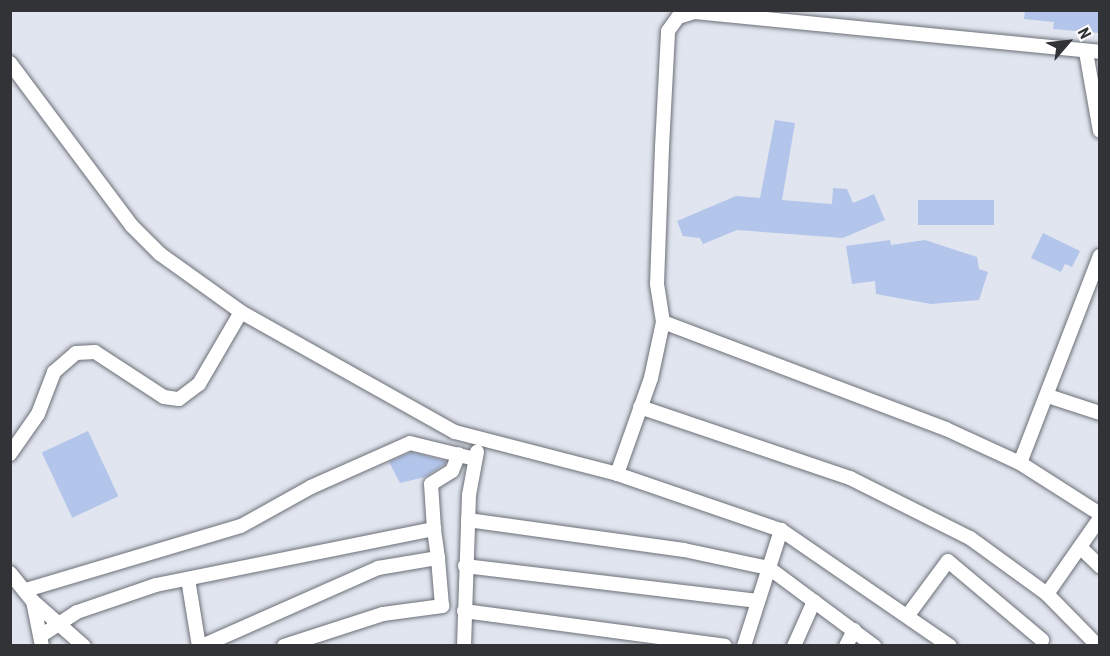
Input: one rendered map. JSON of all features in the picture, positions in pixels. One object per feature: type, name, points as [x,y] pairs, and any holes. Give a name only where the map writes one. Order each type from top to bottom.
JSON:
[{"type":"street","points":[[617,474],[640,407],[663,322],[657,284],[662,147],[668,31],[678,18],[694,12],[1093,52],[1100,131]]},
{"type":"street","points":[[10,63],[132,226],[160,254],[241,312],[421,415],[480,441],[617,474],[781,530],[908,615],[948,645]]},
{"type":"street","points":[[1020,463],[1048,396],[1100,256]]},
{"type":"street","points":[[10,454],[38,414],[54,372],[76,353],[95,352],[164,397],[179,399],[199,384],[241,312]]},
{"type":"street","points":[[663,322],[946,429],[1020,463],[1100,516],[1047,594]]},
{"type":"street","points":[[1048,396],[1100,413]]},
{"type":"street","points":[[640,407],[850,478],[970,538],[1047,594],[1098,645]]},
{"type":"street","points":[[464,645],[468,520],[475,459],[480,441]]},
{"type":"street","points":[[30,596],[241,526],[311,487],[410,443],[475,459]]},
{"type":"street","points":[[284,645],[383,615],[442,606],[431,484],[452,471],[459,454]]},
{"type":"street","points":[[468,520],[684,550],[769,568],[874,645]]},
{"type":"street","points":[[42,640],[58,622],[92,605],[188,579],[434,529]]},
{"type":"street","points":[[744,645],[781,530]]},
{"type":"street","points":[[1080,547],[1100,566]]},
{"type":"street","points":[[188,579],[201,645],[378,568],[438,558]]},
{"type":"street","points":[[908,615],[948,561],[1042,640]]},
{"type":"street","points":[[465,566],[758,601]]},
{"type":"street","points":[[10,573],[30,596],[84,645]]},
{"type":"street","points":[[30,596],[42,640]]},
{"type":"street","points":[[794,645],[814,601]]},
{"type":"street","points":[[464,611],[725,645]]},
{"type":"street","points":[[846,645],[854,630]]},
{"type":"building","points":[[1025,10],[1100,11],[1100,33],[1053,29],[1054,22],[1024,19]]},
{"type":"building","points":[[775,120],[795,123],[782,200],[832,204],[833,188],[847,189],[853,203],[874,194],[885,220],[843,238],[737,230],[703,244],[700,238],[683,236],[677,221],[736,196],[760,198]]},
{"type":"building","points":[[918,200],[994,200],[994,225],[918,225]]},
{"type":"building","points":[[1043,233],[1080,251],[1072,267],[1065,264],[1061,272],[1031,258]]},
{"type":"building","points":[[890,240],[891,245],[925,240],[977,257],[979,269],[988,272],[979,300],[931,304],[876,294],[875,281],[852,284],[846,246]]},
{"type":"building","points":[[88,431],[118,496],[72,518],[42,453]]},
{"type":"building","points":[[411,452],[445,461],[445,464],[425,477],[400,483],[389,462]]}]
